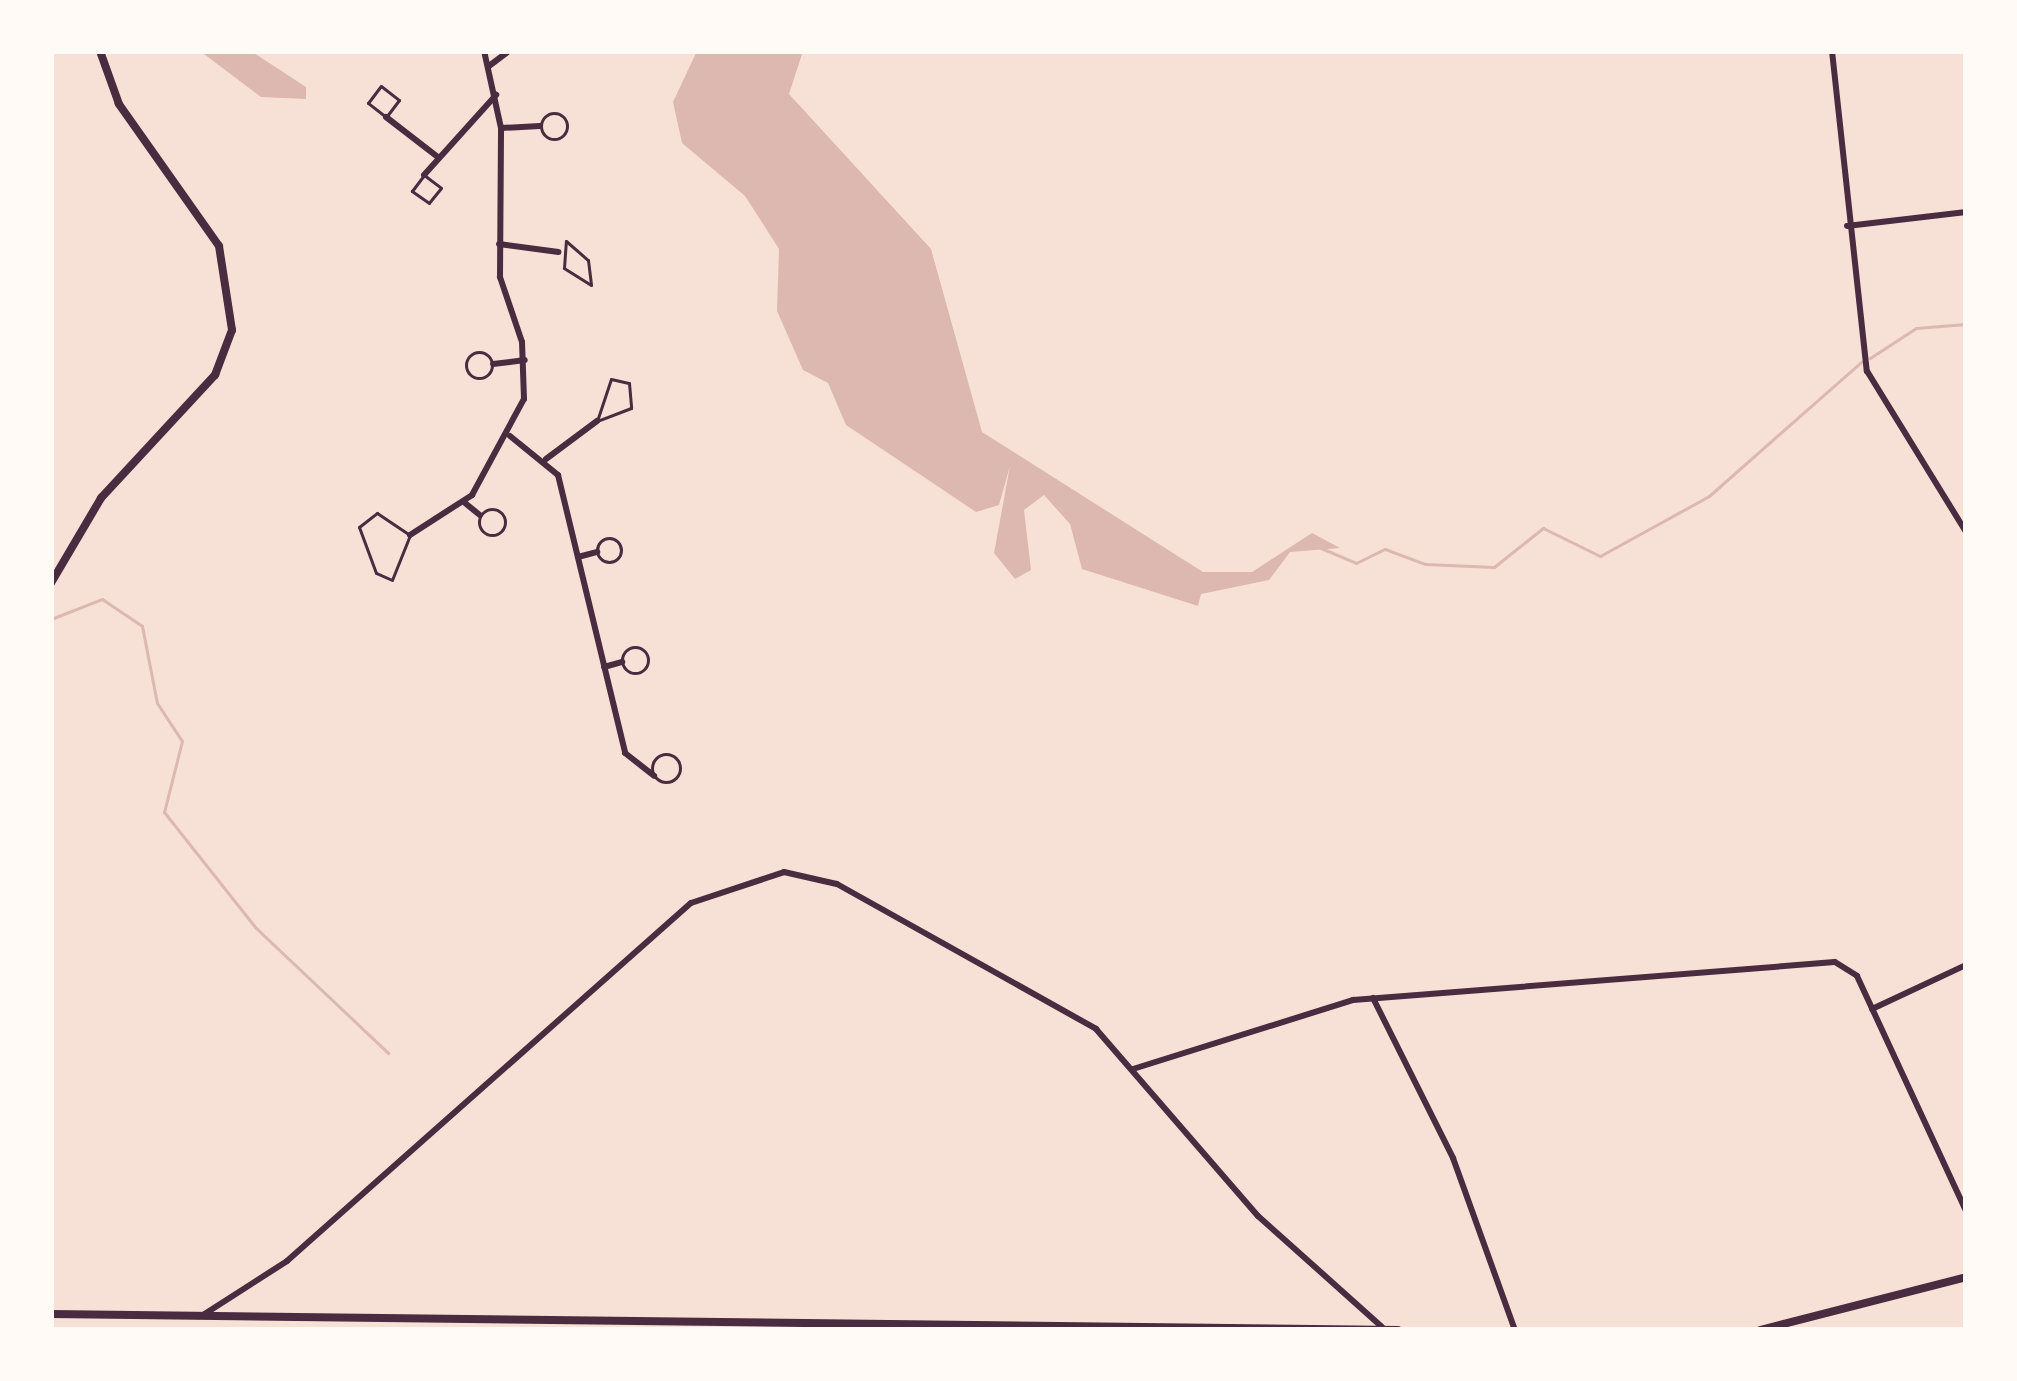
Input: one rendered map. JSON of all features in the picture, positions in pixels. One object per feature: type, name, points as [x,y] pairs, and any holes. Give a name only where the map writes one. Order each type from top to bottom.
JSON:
[{"type":"street","points":[[51,584],[101,498],[215,375],[232,330],[219,246],[128,118],[100,51]]},
{"type":"street","points":[[410,535],[465,503],[510,436],[525,360],[500,244],[501,128],[484,51]]},
{"type":"street","points":[[489,66],[509,51]]},
{"type":"street","points":[[1832,51],[1847,226],[1867,371],[1966,532]]},
{"type":"street","points":[[424,175],[496,95]]},
{"type":"street","points":[[386,117],[437,157]]},
{"type":"street","points":[[501,128],[540,126]]},
{"type":"street","points":[[1847,226],[1966,212]]},
{"type":"street","points":[[500,244],[558,252]]},
{"type":"street","points":[[493,364],[525,360]]},
{"type":"street","points":[[547,459],[597,421]]},
{"type":"street","points":[[510,436],[547,459],[578,557],[625,753],[654,776]]},
{"type":"street","points":[[465,503],[480,515]]},
{"type":"street","points":[[578,557],[597,552]]},
{"type":"street","points":[[604,667],[622,662]]},
{"type":"street","points":[[203,1315],[287,1261],[691,903],[731,882],[784,872],[837,884],[1078,1016],[1133,1069],[1258,1216],[1382,1328]]},
{"type":"street","points":[[1133,1069],[1266,1021],[1373,997],[1722,977],[1835,962],[1873,1009],[1966,1211]]},
{"type":"street","points":[[1873,1009],[1966,965]]},
{"type":"street","points":[[1373,997],[1453,1158],[1515,1330]]},
{"type":"street","points":[[1760,1330],[1966,1277]]},
{"type":"street","points":[[51,1314],[1398,1330]]},
{"type":"street","points":[[203,1315],[203,1330]]},
{"type":"lane","points":[[381,86],[399,100],[386,117],[368,103],[381,86]]},
{"type":"lane","points":[[556,113],[567,129],[552,140],[540,126],[556,113]]},
{"type":"lane","points":[[424,175],[441,188],[429,203],[412,190],[424,175]]},
{"type":"lane","points":[[570,241],[594,282],[579,286],[558,252],[570,241]]},
{"type":"lane","points":[[481,352],[493,364],[480,379],[466,362],[481,352]]},
{"type":"lane","points":[[626,380],[628,412],[597,421],[609,383],[626,380]]},
{"type":"lane","points":[[497,510],[502,530],[484,532],[480,515],[497,510]]},
{"type":"lane","points":[[376,513],[410,535],[401,575],[387,580],[360,523],[376,513]]},
{"type":"lane","points":[[630,647],[648,658],[635,673],[622,662],[630,647]]},
{"type":"lane","points":[[661,755],[679,763],[675,779],[654,776],[661,755]]},
{"type":"shaded area","points":[[200,51],[251,51],[306,87],[306,99],[261,97]]},
{"type":"shaded area","points":[[697,51],[803,51],[789,94],[931,249],[982,432],[1203,572],[1252,572],[1312,533],[1340,548],[1290,552],[1269,580],[1201,594],[1198,606],[1082,569],[1070,524],[1044,495],[1024,510],[1031,570],[1015,579],[994,553],[1010,466],[999,505],[976,512],[846,425],[828,383],[803,370],[777,311],[779,249],[745,196],[682,143],[673,102]]},
{"type":"waterway","points":[[1870,358],[1916,328],[1966,324]]},
{"type":"waterway","points":[[1321,548],[1356,563],[1385,549],[1425,564],[1494,567],[1543,528],[1600,556],[1709,496],[1861,362]]},
{"type":"waterway","points":[[51,619],[102,599],[142,626],[157,703],[182,741],[164,812],[256,928],[388,1053]]}]
